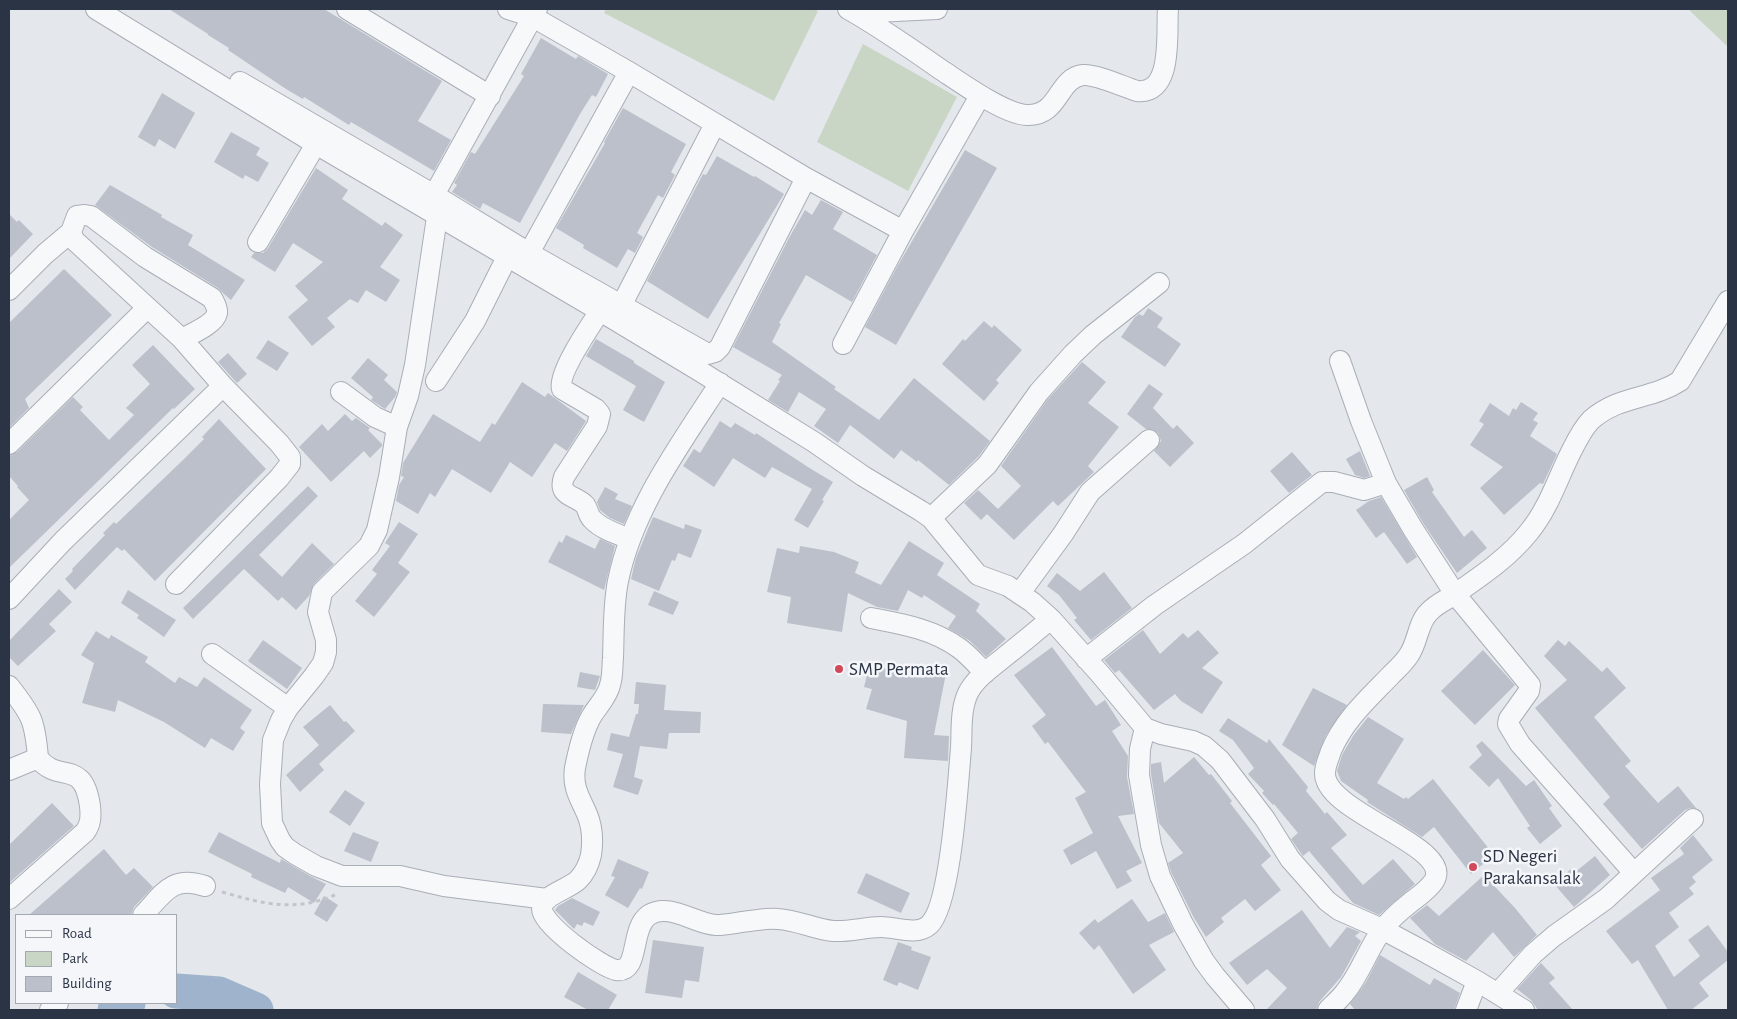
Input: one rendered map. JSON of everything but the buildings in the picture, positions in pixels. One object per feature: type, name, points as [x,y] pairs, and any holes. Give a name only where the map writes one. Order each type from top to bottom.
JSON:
[{"type":"street","points":[[96,9],[316,144],[600,311],[814,442],[862,476],[908,501],[931,518],[965,562],[978,575],[1002,583],[1020,593],[1051,619],[1145,728],[1161,734],[1193,740],[1213,753],[1226,766],[1259,810],[1290,859],[1318,892],[1339,910],[1382,930],[1498,993],[1524,1010]]},
{"type":"street","points":[[119,9],[218,70],[434,195],[529,253],[708,354],[715,352],[720,347],[806,178]]},
{"type":"street","points":[[347,9],[490,96]]},
{"type":"street","points":[[508,9],[536,13],[715,124],[806,178],[903,231]]},
{"type":"street","points":[[852,11],[937,9]]},
{"type":"street","points":[[852,11],[890,34],[980,96],[1013,112],[1032,115],[1047,109],[1055,102],[1069,81],[1080,76],[1092,76],[1137,91],[1148,90],[1157,84],[1164,67],[1168,9]]},
{"type":"street","points":[[434,195],[536,13]]},
{"type":"street","points":[[529,253],[629,72]]},
{"type":"street","points":[[843,344],[903,231],[980,96]]},
{"type":"street","points":[[621,306],[715,124]]},
{"type":"street","points":[[258,242],[316,144]]},
{"type":"street","points":[[9,290],[45,254],[71,232],[77,216],[85,214],[91,216],[145,257],[212,298],[217,312],[213,320],[182,339]]},
{"type":"street","points":[[437,216],[415,365],[408,396],[397,428],[389,477],[377,530],[369,546],[322,592],[318,602],[318,612],[326,640],[326,652],[318,669],[288,708],[273,740],[271,765],[272,822],[275,831],[286,847],[295,854],[326,870],[349,877],[400,876],[444,886],[547,899]]},
{"type":"street","points":[[71,232],[74,240],[182,339],[223,386],[295,461],[290,464],[176,584]]},
{"type":"street","points":[[436,381],[474,321],[507,257]]},
{"type":"street","points":[[931,518],[987,465],[1039,392],[1073,354],[1093,335],[1159,283]]},
{"type":"street","points":[[1328,1010],[1346,991],[1382,930],[1401,910],[1428,888],[1437,874],[1436,866],[1422,852],[1339,797],[1326,779],[1326,769],[1336,741],[1344,726],[1360,706],[1408,656],[1416,642],[1425,616],[1435,606],[1489,570],[1529,532],[1543,512],[1562,469],[1588,423],[1604,410],[1616,404],[1669,388],[1680,381],[1728,301]]},
{"type":"street","points":[[9,444],[147,308]]},
{"type":"street","points":[[600,311],[561,380],[562,389],[590,404],[600,414],[597,426],[564,477],[562,485],[568,495],[584,505],[589,516],[597,523],[630,539]]},
{"type":"street","points":[[1340,361],[1361,421],[1386,483],[1417,536],[1455,594],[1530,684],[1531,688],[1508,723],[1520,744],[1634,873]]},
{"type":"street","points":[[720,384],[661,476],[630,539],[624,556],[616,593],[610,688],[587,723],[575,768],[575,790],[590,824],[592,847],[587,867],[577,881],[547,899],[543,904],[542,912],[546,921],[556,931],[616,970],[629,966],[640,925],[650,914],[657,911],[667,911],[713,925],[779,919],[829,931],[848,931],[882,926],[916,930],[924,929],[930,925],[940,906],[948,869],[964,704],[972,687],[985,673],[1051,619]]},
{"type":"street","points":[[9,599],[63,542],[223,386]]},
{"type":"street","points":[[341,392],[375,417],[397,428]]},
{"type":"street","points":[[1020,593],[1063,534],[1090,492],[1149,440]]},
{"type":"street","points":[[1086,659],[1155,605],[1244,544],[1322,482],[1334,482],[1364,490],[1386,483]]},
{"type":"street","points":[[871,618],[922,629],[940,636],[959,648],[985,673]]},
{"type":"street","points":[[212,654],[288,708]]},
{"type":"street","points":[[9,686],[29,713],[34,724],[38,758],[51,770],[72,775],[82,781],[89,802],[90,823],[85,832],[9,899]]},
{"type":"street","points":[[1145,728],[1140,749],[1140,775],[1151,845],[1160,876],[1183,924],[1204,960],[1244,1010]]},
{"type":"street","points":[[9,770],[38,758]]},
{"type":"street","points":[[1498,993],[1533,954],[1554,936],[1606,899],[1694,819]]},
{"type":"street","points":[[144,914],[178,883],[193,882],[205,886]]},
{"type":"street","points":[[1466,1010],[1476,981]]},
{"type":"path","points":[[205,886],[250,899],[291,906],[322,901],[338,894]]},
{"type":"green space","points":[[606,9],[814,9],[818,11],[774,101],[604,13]]},
{"type":"green space","points":[[1688,9],[1728,9],[1728,47]]},
{"type":"green space","points":[[863,44],[957,97],[908,191],[817,142]]},
{"type":"waterway","points":[[178,991],[219,994],[256,1010]]},
{"type":"waterway","points":[[115,1010],[126,1004]]},
{"type":"place","name":"SMP Permata","points":[[839,669]]},
{"type":"place","name":"SD Negeri Parakansalak","points":[[1473,867]]}]
